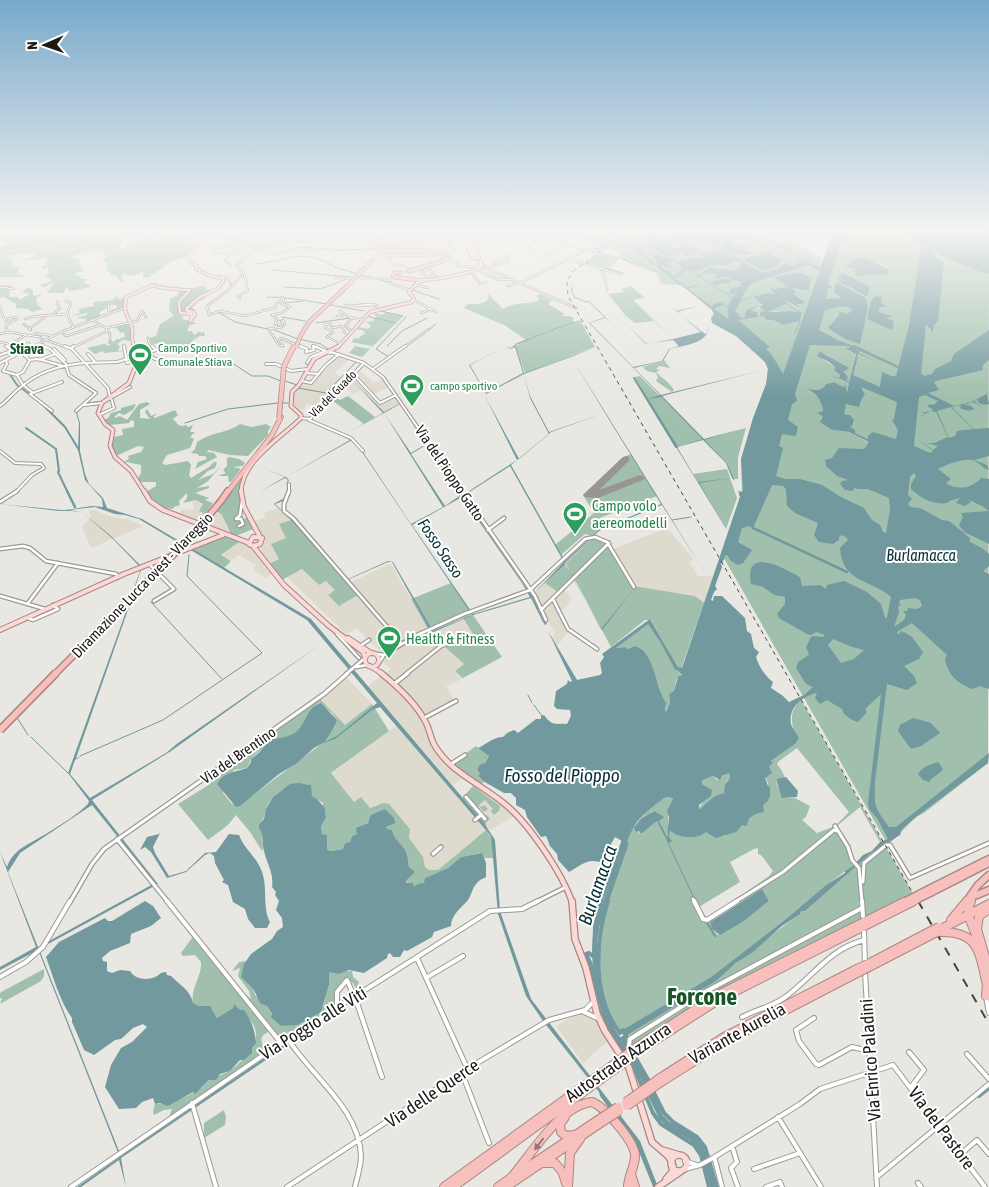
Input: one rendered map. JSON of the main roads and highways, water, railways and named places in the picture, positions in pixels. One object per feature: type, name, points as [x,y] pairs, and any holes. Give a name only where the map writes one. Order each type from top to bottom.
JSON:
[{"type":"highway","name":"Diramazione Lucca ovest - Viareggio","points":[[0,728],[191,537],[220,501],[271,435],[280,418],[285,366],[301,335],[309,322],[347,286]]},
{"type":"highway","name":"Autostrada Azzurra","points":[[930,891],[989,859]]},
{"type":"highway","name":"Autostrada Azzurra","points":[[453,1187],[618,1064],[633,1049],[718,1000],[907,902],[989,863]]},
{"type":"highway","points":[[950,920],[962,911],[977,885],[989,875]]},
{"type":"highway","points":[[989,890],[972,897],[969,913],[989,971]]},
{"type":"highway","name":"Variante Aurelia","points":[[936,931],[950,920],[989,900]]},
{"type":"highway","name":"Variante Aurelia","points":[[511,1184],[598,1122],[725,1039],[989,904]]},
{"type":"highway","points":[[988,995],[980,923],[983,916],[989,910]]},
{"type":"highway","points":[[936,931],[959,931],[973,940],[980,953],[987,985]]},
{"type":"highway","name":"Autostrada Azzurra","points":[[444,1187],[585,1088]]},
{"type":"highway","points":[[511,1184],[552,1126],[585,1102],[591,1102],[598,1105],[632,1146],[635,1157],[628,1175],[628,1187]]},
{"type":"highway","points":[[570,1112],[561,1121],[560,1128],[565,1136],[581,1134]]},
{"type":"highway","points":[[567,1187],[570,1153],[581,1134]]},
{"type":"highway","name":"Variante Aurelia","points":[[498,1187],[511,1184],[581,1134]]},
{"type":"highway","points":[[540,1164],[551,1162],[557,1165],[567,1187]]},
{"type":"highway","points":[[631,1168],[631,1180],[635,1187]]},
{"type":"main road","points":[[150,286],[127,296],[124,308],[132,330],[131,341],[141,354],[129,383],[103,402],[98,409],[105,424],[113,430],[110,446],[115,457],[134,474],[150,502],[163,510],[215,533],[237,539],[260,537]]},
{"type":"main road","points":[[155,286],[190,290],[179,302],[178,311],[191,314],[192,318],[189,320],[191,320],[195,314],[186,310],[187,308],[200,297],[220,286]]},
{"type":"main road","points":[[261,556],[260,544],[262,541],[242,501],[244,481],[248,470],[269,446],[301,418],[302,415],[291,406],[290,398],[292,392],[302,381],[314,359],[331,352],[341,344],[376,306],[385,309],[414,300],[409,293],[414,286]]},
{"type":"main road","points":[[257,530],[251,539],[253,546],[284,585],[338,633],[363,652],[364,662],[383,674],[424,718],[435,746],[451,764],[511,810],[535,838],[567,887],[573,905],[574,936],[584,962],[600,1021],[627,1064],[651,1140],[660,1150],[670,1156],[679,1172]]},
{"type":"main road","points":[[0,630],[116,576],[150,563],[171,559],[185,549],[209,540],[215,533]]},
{"type":"main road","points":[[253,546],[260,544]]},
{"type":"main road","points":[[338,633],[375,654],[383,674]]},
{"type":"main road","points":[[365,657],[375,654]]},
{"type":"main road","points":[[368,666],[379,662]]},
{"type":"main road","points":[[660,1150],[678,1155],[685,1161],[679,1172],[660,1187]]},
{"type":"main road","points":[[660,1187],[670,1174],[674,1156],[678,1155]]},
{"type":"water","points":[[619,286],[619,286],[673,339]]},
{"type":"water","name":"Fosso del Pioppo","points":[[684,286],[712,307],[713,304],[723,302],[723,305],[714,309],[729,319],[728,307],[738,290],[732,295],[729,293],[732,288],[749,286],[740,300],[768,293],[775,294],[770,287],[776,289],[788,286],[810,286],[809,291],[791,288],[796,291],[795,295],[804,301],[803,305],[797,304],[799,308],[784,299],[788,303],[768,312],[798,312],[802,314],[800,321],[783,325],[773,320],[767,320],[763,317],[765,316],[760,316],[760,312],[765,311],[760,307],[750,310],[757,312],[758,317],[738,320],[770,347],[766,349],[772,355],[783,374],[814,286],[832,288],[828,288],[826,299],[842,298],[834,292],[835,286],[844,286],[866,298],[868,308],[860,344],[845,339],[828,328],[839,315],[839,311],[846,314],[851,312],[852,309],[836,307],[825,310],[819,330],[849,346],[810,345],[795,394],[797,401],[792,404],[788,420],[798,427],[796,436],[782,434],[779,446],[783,448],[776,476],[785,479],[800,479],[822,485],[864,508],[872,520],[880,525],[883,532],[886,533],[890,510],[889,498],[868,489],[857,489],[856,487],[852,491],[845,490],[840,484],[842,481],[848,480],[837,476],[826,466],[825,460],[832,458],[839,448],[864,449],[869,442],[849,432],[832,430],[820,422],[823,416],[817,413],[823,411],[820,400],[806,388],[820,389],[826,384],[834,382],[844,387],[845,383],[847,392],[849,383],[831,375],[839,378],[840,375],[829,362],[817,356],[820,351],[849,368],[844,372],[848,377],[846,380],[849,382],[856,354],[845,348],[850,346],[856,349],[856,352],[857,348],[859,353],[878,362],[858,354],[857,360],[891,376],[896,376],[909,325],[915,286],[942,286],[938,321],[934,325],[932,333],[928,325],[926,325],[921,373],[924,376],[932,374],[935,369],[951,361],[954,354],[989,330],[989,360],[982,366],[983,370],[936,381],[934,382],[939,390],[928,393],[954,406],[971,402],[989,393],[987,395],[989,404],[981,404],[977,401],[979,399],[974,401],[983,408],[973,402],[963,405],[969,405],[975,409],[971,410],[960,408],[961,405],[952,407],[974,429],[989,428],[989,456],[974,460],[987,465],[989,470],[975,461],[968,460],[954,462],[938,469],[951,479],[946,483],[960,488],[974,484],[981,478],[989,479],[989,511],[967,499],[971,502],[965,506],[956,503],[960,498],[943,503],[933,502],[919,496],[911,489],[911,484],[916,476],[914,473],[910,477],[908,495],[912,499],[908,504],[910,507],[920,508],[942,520],[949,521],[970,538],[970,542],[989,554],[989,566],[983,571],[989,574],[989,689],[979,686],[973,689],[959,682],[948,669],[945,659],[947,655],[912,623],[898,631],[897,634],[902,630],[902,633],[904,632],[912,637],[923,652],[919,659],[904,666],[914,676],[917,683],[907,690],[887,684],[875,781],[877,809],[889,827],[896,827],[989,753],[988,763],[916,817],[902,829],[900,835],[870,854],[805,911],[801,911],[800,914],[782,926],[716,981],[626,1036],[623,1030],[711,977],[786,919],[826,885],[845,873],[863,855],[872,851],[880,842],[888,839],[877,818],[869,809],[868,803],[881,694],[865,709],[867,712],[858,722],[852,720],[844,714],[842,709],[827,700],[820,704],[815,698],[817,693],[798,703],[792,712],[791,718],[792,726],[799,738],[795,744],[771,761],[773,763],[769,767],[772,773],[765,778],[770,787],[769,800],[763,805],[764,812],[752,816],[747,826],[742,825],[736,832],[716,838],[706,832],[702,835],[688,837],[670,831],[669,837],[672,841],[669,845],[657,821],[641,834],[639,831],[636,832],[634,828],[641,819],[654,811],[664,817],[659,821],[667,837],[669,817],[667,811],[673,799],[670,797],[664,798],[645,813],[633,829],[627,844],[615,837],[602,860],[599,862],[586,862],[569,872],[558,860],[557,854],[550,846],[546,836],[541,837],[527,817],[525,810],[516,805],[516,798],[511,793],[504,793],[483,781],[478,776],[480,774],[477,770],[480,764],[485,763],[489,756],[478,748],[514,730],[518,733],[536,719],[541,719],[541,716],[544,715],[554,724],[567,724],[571,716],[570,710],[557,709],[554,706],[556,691],[567,684],[568,680],[572,681],[548,631],[577,680],[600,675],[602,673],[600,663],[604,657],[602,654],[650,619],[678,667],[682,668],[740,497],[738,490],[740,492],[743,491],[741,459],[753,418],[766,384],[768,369],[765,362],[736,336],[712,323],[711,318],[714,314],[712,310]],"holes":[[[754,297],[763,305],[748,309],[745,317],[741,318],[735,311],[741,301]],[[857,360],[882,372],[880,387],[853,375]],[[861,387],[897,402],[894,419],[892,420],[898,430],[896,439],[873,432],[868,436],[868,439],[855,433],[855,430],[850,427],[854,420],[850,415],[844,414],[846,404],[859,407],[865,395]],[[925,395],[938,401],[935,403],[937,404],[927,406],[934,410],[921,413],[925,413],[918,418],[930,411],[936,412],[948,437],[934,443],[927,443],[938,446],[933,450],[916,438],[933,451],[930,453],[914,446],[919,397]],[[951,407],[973,429],[957,431],[955,436],[949,438],[937,411]],[[772,485],[783,486],[786,489],[787,506],[795,513],[818,523],[814,535],[819,542],[833,544],[842,535],[847,538],[848,540],[840,548],[846,568],[859,579],[891,597],[887,618],[885,618],[881,604],[867,592],[844,581],[827,585],[826,589],[820,585],[802,586],[800,577],[776,565],[767,562],[759,562],[753,565],[750,572],[751,584],[763,587],[774,595],[785,597],[785,604],[777,614],[779,618],[807,634],[811,635],[816,632],[825,635],[823,637],[811,637],[806,647],[809,655],[798,662],[796,668],[806,684],[813,687],[804,695],[789,702],[771,688],[773,682],[759,664],[756,657],[759,652],[754,648],[751,634],[747,631],[745,618],[722,596],[714,596],[713,601],[711,600],[717,589],[715,586],[722,567],[721,564],[725,558],[724,556],[727,555],[731,561],[738,565],[743,563],[752,550],[738,542],[742,528],[748,526],[753,528]],[[915,598],[920,600],[922,606],[917,609],[908,608],[907,611],[903,611],[906,615],[904,620],[894,627],[899,612],[898,607],[901,605],[899,604],[900,600]],[[648,624],[661,643],[675,670],[682,675],[678,677],[674,691],[669,694],[670,703],[666,712],[666,703],[651,662],[641,649],[635,646],[627,649],[625,647],[616,648]],[[833,639],[864,650],[854,659],[841,663],[828,645]],[[729,773],[730,778],[725,785],[724,793],[714,797],[700,809],[699,805],[711,796],[712,790],[702,784],[702,780],[713,776],[720,780],[722,776]]]},
{"type":"water","points":[[847,286],[869,286],[866,296]]},
{"type":"water","points":[[876,296],[882,297],[881,303],[886,306],[879,308],[879,312],[893,317],[886,318],[894,321],[892,330],[867,319],[871,300]]},
{"type":"water","points":[[702,305],[677,312],[676,311]]},
{"type":"water","points":[[503,308],[552,330],[516,345],[524,373],[594,348],[524,374],[486,394],[469,365],[506,346],[511,348],[517,343],[551,330]],"holes":[[[506,346],[511,349],[515,347],[523,373],[486,393],[470,365]]]},
{"type":"water","points":[[681,315],[705,334],[707,333],[705,337],[695,343],[670,349],[663,361],[634,368],[661,395],[763,370],[662,396],[704,439],[745,428],[705,440],[727,463],[735,481],[732,478],[699,483],[724,525],[676,447],[702,439],[661,397],[648,399],[660,395],[589,323],[605,317],[611,323],[605,318],[590,323],[633,367],[662,361],[669,349],[679,346],[673,340],[650,343],[701,332]],"holes":[[[703,440],[726,463],[732,478],[698,482],[677,447]]]},
{"type":"water","points":[[571,357],[705,573],[662,505],[600,530],[565,563],[585,600],[565,564],[534,593],[564,562],[510,466],[463,496],[532,596],[547,624],[545,625],[543,622],[531,598],[473,615],[401,646],[431,632],[392,562],[345,581],[291,520],[274,504],[285,497],[283,501],[275,504],[293,521],[346,580],[388,561],[393,562],[433,631],[472,615],[354,442],[359,446],[411,524],[443,507],[384,413],[343,435],[383,413],[354,382],[384,412],[401,403],[463,495],[517,460],[485,396],[519,459],[511,465],[565,561],[600,529],[661,504]],"holes":[[[400,404],[426,444],[411,453],[384,413]],[[426,445],[461,495],[445,506],[411,454]],[[462,497],[530,597],[473,614],[412,525]]]},
{"type":"water","points":[[524,374],[530,396],[549,432],[605,413],[549,434],[530,398]]},
{"type":"water","points":[[125,387],[111,398],[103,400]]},
{"type":"water","points":[[103,400],[99,403],[86,403]]},
{"type":"water","points":[[86,403],[77,413],[80,423],[80,451],[89,484],[103,498],[107,508],[142,519],[311,619],[484,823],[495,840],[500,911],[531,999],[640,1141],[658,1187],[653,1187],[637,1147],[599,1092],[543,1021],[526,996],[498,914],[491,836],[380,707],[372,710],[335,739],[314,748],[240,806],[236,807],[217,784],[226,775],[247,768],[251,759],[270,740],[296,732],[316,705],[321,703],[337,720],[326,741],[337,736],[377,703],[307,620],[139,519],[95,507],[69,510],[82,512],[64,510],[92,506],[103,507],[102,499],[85,480],[78,450],[79,423],[76,413]]},
{"type":"water","points":[[326,428],[352,440],[286,477],[350,440]]},
{"type":"water","points":[[263,468],[286,477],[289,480],[286,485],[288,480],[285,478],[259,492],[285,477]]},
{"type":"water","points":[[0,504],[64,510],[59,511]]},
{"type":"water","name":"Burlamacca","points":[[989,511],[989,544],[964,532],[959,525],[963,517],[961,513]]},
{"type":"water","points":[[82,512],[111,536],[142,567],[134,590],[136,597],[129,607],[76,758],[80,757],[75,760],[70,774],[90,798],[166,753],[321,644],[171,751],[92,800],[158,884],[39,949],[121,1156],[288,1042],[346,1113],[356,1137],[343,1110],[288,1045],[121,1158],[126,1187],[119,1160],[81,1187],[77,1187],[117,1159],[119,1155],[39,952],[36,951],[0,970],[0,967],[36,947],[0,852],[7,867],[10,860],[19,850],[69,819],[88,804],[89,801],[68,773],[128,606],[135,596],[133,591],[141,568],[113,539]],"holes":[[[92,805],[155,883],[38,947],[8,872],[20,853]]]},
{"type":"water","points":[[634,589],[602,630],[601,629]]},
{"type":"water","points":[[913,718],[931,723],[940,733],[921,746],[911,749],[898,731],[900,725]]},
{"type":"water","points":[[938,762],[943,769],[929,782],[923,780],[918,774],[920,771]]},
{"type":"water","points":[[786,777],[798,791],[797,797],[782,798],[776,779]]},
{"type":"water","points":[[290,784],[311,785],[312,796],[325,808],[326,818],[321,826],[322,834],[327,835],[327,850],[343,849],[345,843],[350,842],[352,836],[357,834],[356,828],[368,823],[371,815],[385,809],[394,818],[396,823],[386,827],[392,830],[406,851],[409,867],[414,871],[406,881],[407,883],[413,883],[414,887],[424,883],[425,878],[448,868],[461,857],[482,853],[486,863],[486,877],[475,885],[468,900],[455,915],[451,926],[434,932],[432,937],[407,951],[404,950],[400,957],[393,957],[390,953],[388,954],[387,958],[364,973],[349,970],[339,974],[329,972],[329,984],[321,1012],[297,1025],[281,1026],[271,1017],[272,1014],[267,1006],[260,1003],[254,990],[241,977],[244,964],[251,954],[272,939],[277,931],[283,927],[282,918],[276,910],[279,901],[272,887],[271,873],[264,851],[259,824],[264,819],[266,809],[273,797]]},
{"type":"water","points":[[161,831],[153,847],[169,876],[186,871],[205,853],[216,852],[229,834],[239,835],[257,862],[264,878],[266,910],[270,922],[267,928],[255,928],[248,919],[245,909],[233,902],[228,885],[222,882],[224,880],[215,863],[214,856],[210,853],[205,855],[186,872],[167,878],[151,852],[145,847],[140,850],[147,837],[159,834]]},
{"type":"water","points":[[762,889],[769,901],[744,921],[720,935],[712,929],[710,922]]},
{"type":"water","points":[[145,901],[153,906],[161,918],[151,926],[131,934],[130,943],[110,951],[102,958],[103,961],[107,962],[107,971],[112,973],[120,970],[130,971],[134,976],[145,979],[166,972],[167,975],[171,976],[187,991],[193,1003],[199,1006],[210,1006],[217,1018],[233,1008],[234,1004],[240,1010],[244,1010],[249,1018],[254,1029],[256,1043],[252,1048],[252,1053],[244,1060],[240,1060],[230,1071],[220,1074],[216,1080],[209,1080],[195,1094],[193,1092],[168,1106],[160,1103],[155,1104],[153,1098],[142,1102],[136,1108],[119,1109],[105,1087],[111,1065],[121,1048],[132,1042],[147,1027],[143,1024],[133,1028],[121,1039],[115,1040],[94,1055],[84,1050],[72,1018],[60,997],[46,957],[59,942],[105,918],[108,921],[112,921]]},
{"type":"waterway","points":[[284,287],[320,289],[327,286]]},
{"type":"waterway","points":[[687,288],[693,286]]},
{"type":"waterway","points":[[715,286],[731,297]]},
{"type":"waterway","points":[[571,287],[574,297],[586,302],[588,301],[605,317]]},
{"type":"waterway","points":[[412,290],[417,291]]},
{"type":"waterway","points":[[418,292],[439,299]]},
{"type":"waterway","points":[[267,297],[303,300],[364,311]]},
{"type":"waterway","points":[[283,303],[303,301]]},
{"type":"waterway","points":[[787,304],[802,314]]},
{"type":"waterway","points":[[722,305],[728,307]]},
{"type":"waterway","points":[[381,311],[403,316]]},
{"type":"waterway","points":[[218,312],[235,322],[268,329]]},
{"type":"waterway","points":[[366,316],[396,323]]},
{"type":"waterway","points":[[282,317],[305,321]]},
{"type":"waterway","points":[[389,357],[376,349],[406,317]]},
{"type":"waterway","points":[[316,323],[350,318]]},
{"type":"waterway","points":[[387,346],[402,331],[427,318]]},
{"type":"waterway","points":[[795,333],[800,321]]},
{"type":"waterway","points":[[552,330],[575,322]]},
{"type":"waterway","points":[[430,329],[436,324]]},
{"type":"waterway","points":[[272,329],[295,338],[321,344],[328,349]]},
{"type":"waterway","points":[[854,348],[839,341],[857,348]]},
{"type":"waterway","points":[[851,346],[898,367],[854,346]]},
{"type":"waterway","points":[[215,357],[232,363],[252,376],[268,376],[281,381]]},
{"type":"waterway","points":[[298,388],[326,393],[357,361]]},
{"type":"waterway","points":[[9,373],[17,385],[32,396]]},
{"type":"waterway","points":[[634,378],[677,447],[676,447],[634,378]]},
{"type":"waterway","points":[[285,381],[297,385]]},
{"type":"waterway","points":[[87,386],[97,393]]},
{"type":"waterway","name":"Fosso Sasso","points":[[185,423],[228,409],[278,403]]},
{"type":"waterway","name":"Fosso Sasso","points":[[282,403],[288,403]]},
{"type":"waterway","points":[[42,404],[65,427],[79,450]]},
{"type":"waterway","points":[[26,428],[56,449],[59,471]]},
{"type":"waterway","name":"Fosso Sasso","points":[[336,433],[343,436]]},
{"type":"waterway","points":[[58,472],[68,493]]},
{"type":"waterway","points":[[68,493],[75,507]]},
{"type":"waterway","points":[[672,520],[691,517]]},
{"type":"waterway","points":[[753,528],[847,572]]},
{"type":"waterway","points":[[80,756],[163,720],[262,653],[187,576],[189,555]]},
{"type":"waterway","points":[[151,602],[222,679]]},
{"type":"waterway","name":"Fosso Sasso","points":[[528,695],[532,703]]},
{"type":"waterway","name":"Fosso Sasso","points":[[534,705],[542,716]]},
{"type":"waterway","points":[[18,719],[28,735]]},
{"type":"waterway","points":[[31,737],[68,773]]},
{"type":"waterway","name":"Burlamacca","points":[[601,902],[623,841],[627,844],[607,902]]},
{"type":"waterway","name":"Burlamacca","points":[[605,902],[624,844]]},
{"type":"waterway","points":[[669,845],[695,900]]},
{"type":"waterway","name":"Burlamacca","points":[[601,901],[595,927],[594,957],[589,953],[586,954],[591,967],[600,1013],[626,1053]]},
{"type":"waterway","name":"Burlamacca","points":[[606,901],[595,938],[595,966],[599,994],[607,1020],[634,1060],[647,1086]]},
{"type":"waterway","name":"Burlamacca","points":[[608,901],[600,934],[600,986],[604,1003],[611,1019],[620,1033],[623,1030],[626,1036],[623,1038],[631,1051]]},
{"type":"waterway","points":[[697,903],[705,918]]},
{"type":"waterway","points":[[706,921],[715,936]]},
{"type":"waterway","name":"Burlamacca","points":[[634,1055],[650,1083]]},
{"type":"waterway","name":"Burlamacca","points":[[631,1059],[643,1089]]},
{"type":"waterway","points":[[979,1096],[989,1088]]},
{"type":"waterway","name":"Burlamacca","points":[[653,1091],[664,1113],[673,1122],[697,1137],[705,1147],[717,1187]]},
{"type":"waterway","name":"Burlamacca","points":[[649,1092],[661,1117],[668,1124],[692,1138],[701,1148],[713,1187]]},
{"type":"waterway","name":"Burlamacca","points":[[645,1094],[653,1113],[661,1124],[694,1145],[701,1155],[709,1187]]},
{"type":"railway","points":[[567,286],[568,296],[918,902]]},
{"type":"railway","points":[[918,901],[989,1024]]},
{"type":"place","name":"Campo Sportivo Comunale Stiava","points":[[140,376]]},
{"type":"place","name":"campo sportivo","points":[[412,407]]},
{"type":"place","name":"Campo volo aereomodelli","points":[[575,535]]},
{"type":"place","name":"Health & Fitness","points":[[389,659]]},
{"type":"district","name":"Stiava","points":[[27,348]]},
{"type":"district","name":"Forcone","points":[[702,996]]}]
